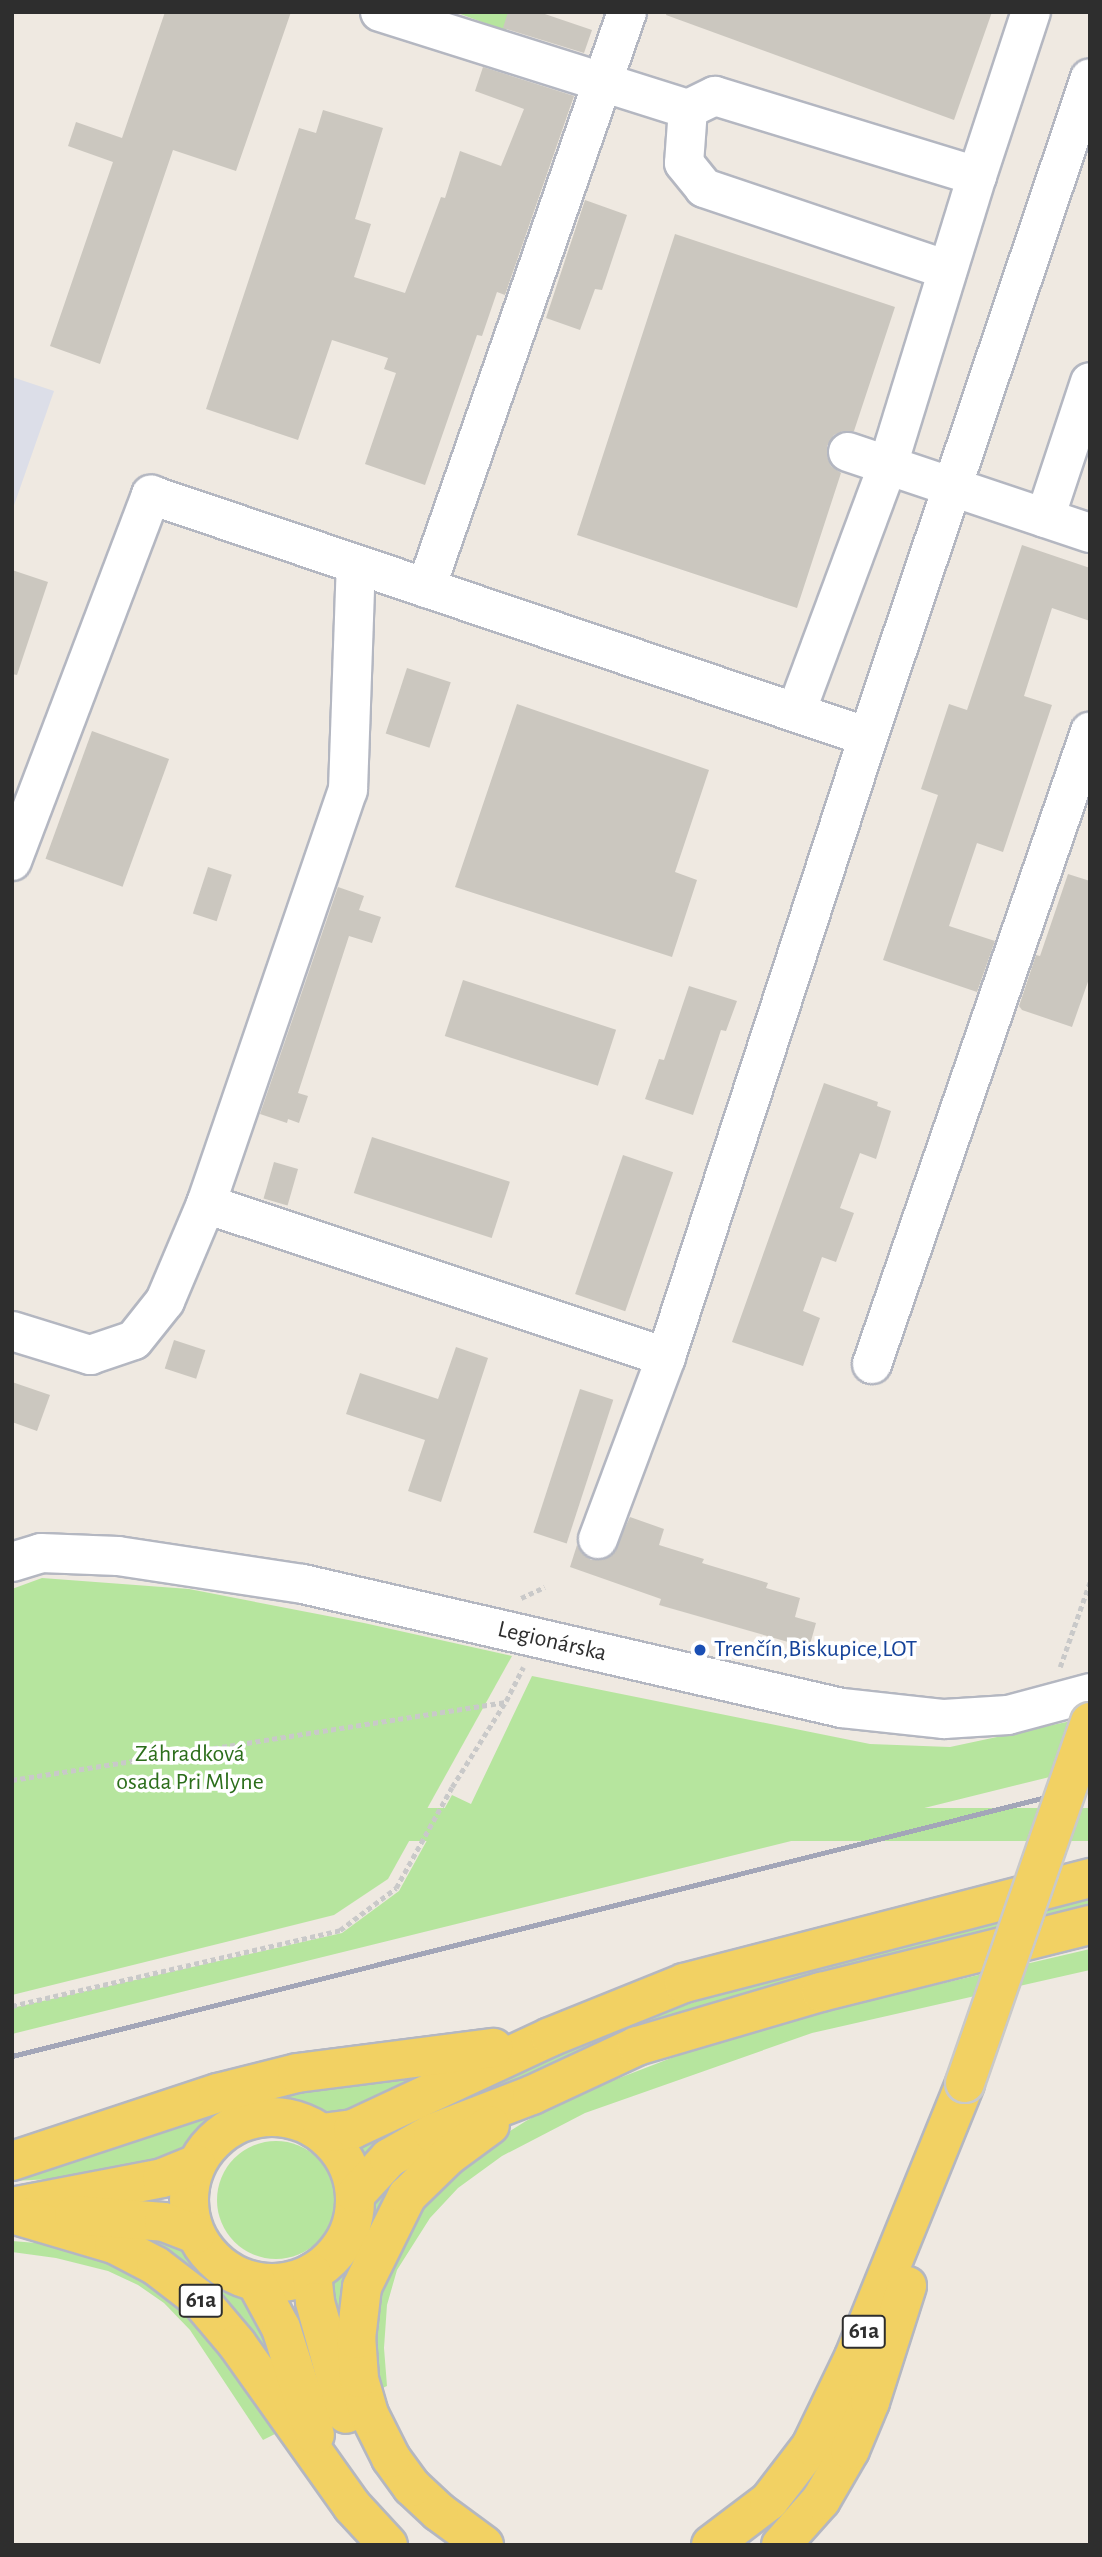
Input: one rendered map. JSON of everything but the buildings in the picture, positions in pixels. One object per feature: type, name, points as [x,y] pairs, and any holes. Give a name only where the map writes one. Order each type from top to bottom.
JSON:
[{"type":"main road","name":"61a","points":[[781,2545],[821,2500],[850,2450],[870,2402],[965,2083],[1090,1722]]},
{"type":"main road","points":[[322,2133],[353,2129],[550,2037],[684,1983],[1090,1878]]},
{"type":"main road","points":[[356,2194],[389,2158],[433,2133],[532,2095],[637,2046],[821,1992],[1090,1925]]},
{"type":"main road","points":[[12,2161],[218,2093],[298,2073],[460,2055],[550,2037]]},
{"type":"main road","name":"61a","points":[[711,2545],[769,2501],[811,2446],[854,2357],[965,2083]]},
{"type":"main road","points":[[484,2545],[439,2512],[412,2487],[391,2458],[369,2414],[359,2378],[356,2339],[362,2287],[407,2196],[447,2156],[532,2095]]},
{"type":"main road","points":[[288,2118],[322,2133],[346,2160],[356,2194],[354,2218],[345,2240],[331,2259],[312,2273],[285,2283],[256,2282],[237,2276],[220,2265],[206,2251],[196,2234],[189,2199],[197,2164],[219,2136],[252,2119],[288,2118]]},
{"type":"main road","points":[[12,2211],[162,2179],[197,2164]]},
{"type":"main road","name":"61a","points":[[12,2211],[114,2244],[156,2266],[199,2299],[237,2344],[352,2506],[388,2545]]},
{"type":"main road","points":[[12,2211],[164,2222],[196,2234]]},
{"type":"main road","points":[[312,2273],[315,2302],[332,2370],[363,2451],[393,2493],[451,2545]]},
{"type":"main road","name":"61a","points":[[256,2282],[281,2328],[327,2470]]},
{"type":"street","points":[[380,12],[688,108],[715,96],[977,176]]},
{"type":"street","points":[[426,589],[627,12]]},
{"type":"street","points":[[796,712],[888,465],[977,176],[1031,12]]},
{"type":"street","points":[[598,1539],[666,1357],[868,737],[1090,78]]},
{"type":"street","points":[[688,108],[684,163],[704,188],[948,270]]},
{"type":"street","points":[[1045,518],[1090,382]]},
{"type":"street","points":[[848,452],[1090,533]]},
{"type":"street","points":[[12,861],[151,495],[868,737]]},
{"type":"street","points":[[12,1331],[90,1355],[134,1340],[164,1301],[206,1204],[348,790],[356,566]]},
{"type":"street","points":[[872,1364],[1090,732]]},
{"type":"street","points":[[206,1204],[666,1357]]},
{"type":"street","name":"Legionárska","points":[[12,1562],[41,1553],[118,1556],[303,1584],[842,1708],[944,1719],[1008,1715],[1090,1693]]},
{"type":"path","points":[[1047,1706],[1090,1582]]},
{"type":"path","points":[[12,2006],[340,1930],[396,1888],[452,1787],[506,1701],[536,1638]]},
{"type":"path","points":[[12,1780],[506,1701]]},
{"type":"shaded area","points":[[12,377],[54,391],[12,511]]},
{"type":"green space","points":[[455,12],[511,12],[506,31]]},
{"type":"green space","name":"Záhradková osada Pri Mlyne","points":[[42,1578],[189,1589],[364,1623],[512,1656],[388,1879],[334,1915],[12,1995],[12,1589]]},
{"type":"green space","points":[[532,1676],[870,1744],[950,1747],[1090,1717],[1090,1767],[12,2034],[12,2008],[342,1933],[399,1891],[452,1795],[471,1804]]},
{"type":"green space","points":[[12,1808],[1090,1808],[1090,1841],[12,1841]]},
{"type":"green space","points":[[1090,1894],[1090,1907],[854,1965],[363,2166],[349,2142],[639,2020],[823,1961]]},
{"type":"green space","points":[[1090,1949],[1090,1970],[812,2033],[585,2113],[502,2156],[458,2188],[430,2218],[397,2270],[387,2305],[384,2348],[387,2386],[376,2391],[371,2355],[381,2278],[428,2196],[484,2147],[526,2121],[570,2097],[679,2055],[786,2020]]},
{"type":"green space","points":[[444,2071],[348,2117],[323,2114],[287,2102],[231,2109],[205,2124],[186,2149],[150,2168],[73,2178],[12,2181],[12,2174],[216,2105],[334,2083]]},
{"type":"green space","points":[[276,2141],[299,2145],[318,2158],[331,2177],[335,2200],[331,2223],[318,2242],[299,2255],[276,2259],[253,2255],[234,2242],[221,2223],[217,2200],[221,2177],[234,2158],[253,2145]]},
{"type":"green space","points":[[439,2145],[345,2377],[330,2293],[340,2264],[360,2236],[372,2197],[394,2168]]},
{"type":"green space","points":[[170,2235],[214,2277],[255,2308],[291,2405],[129,2239]]},
{"type":"green space","points":[[12,2241],[61,2245],[107,2256],[198,2318],[277,2433],[263,2440],[190,2330],[164,2303],[138,2285],[108,2271],[56,2258],[12,2252]]},
{"type":"railway","points":[[12,2056],[1090,1786]]},
{"type":"place","name":"Trenčín,Biskupice,LOT","points":[[700,1650]]}]
